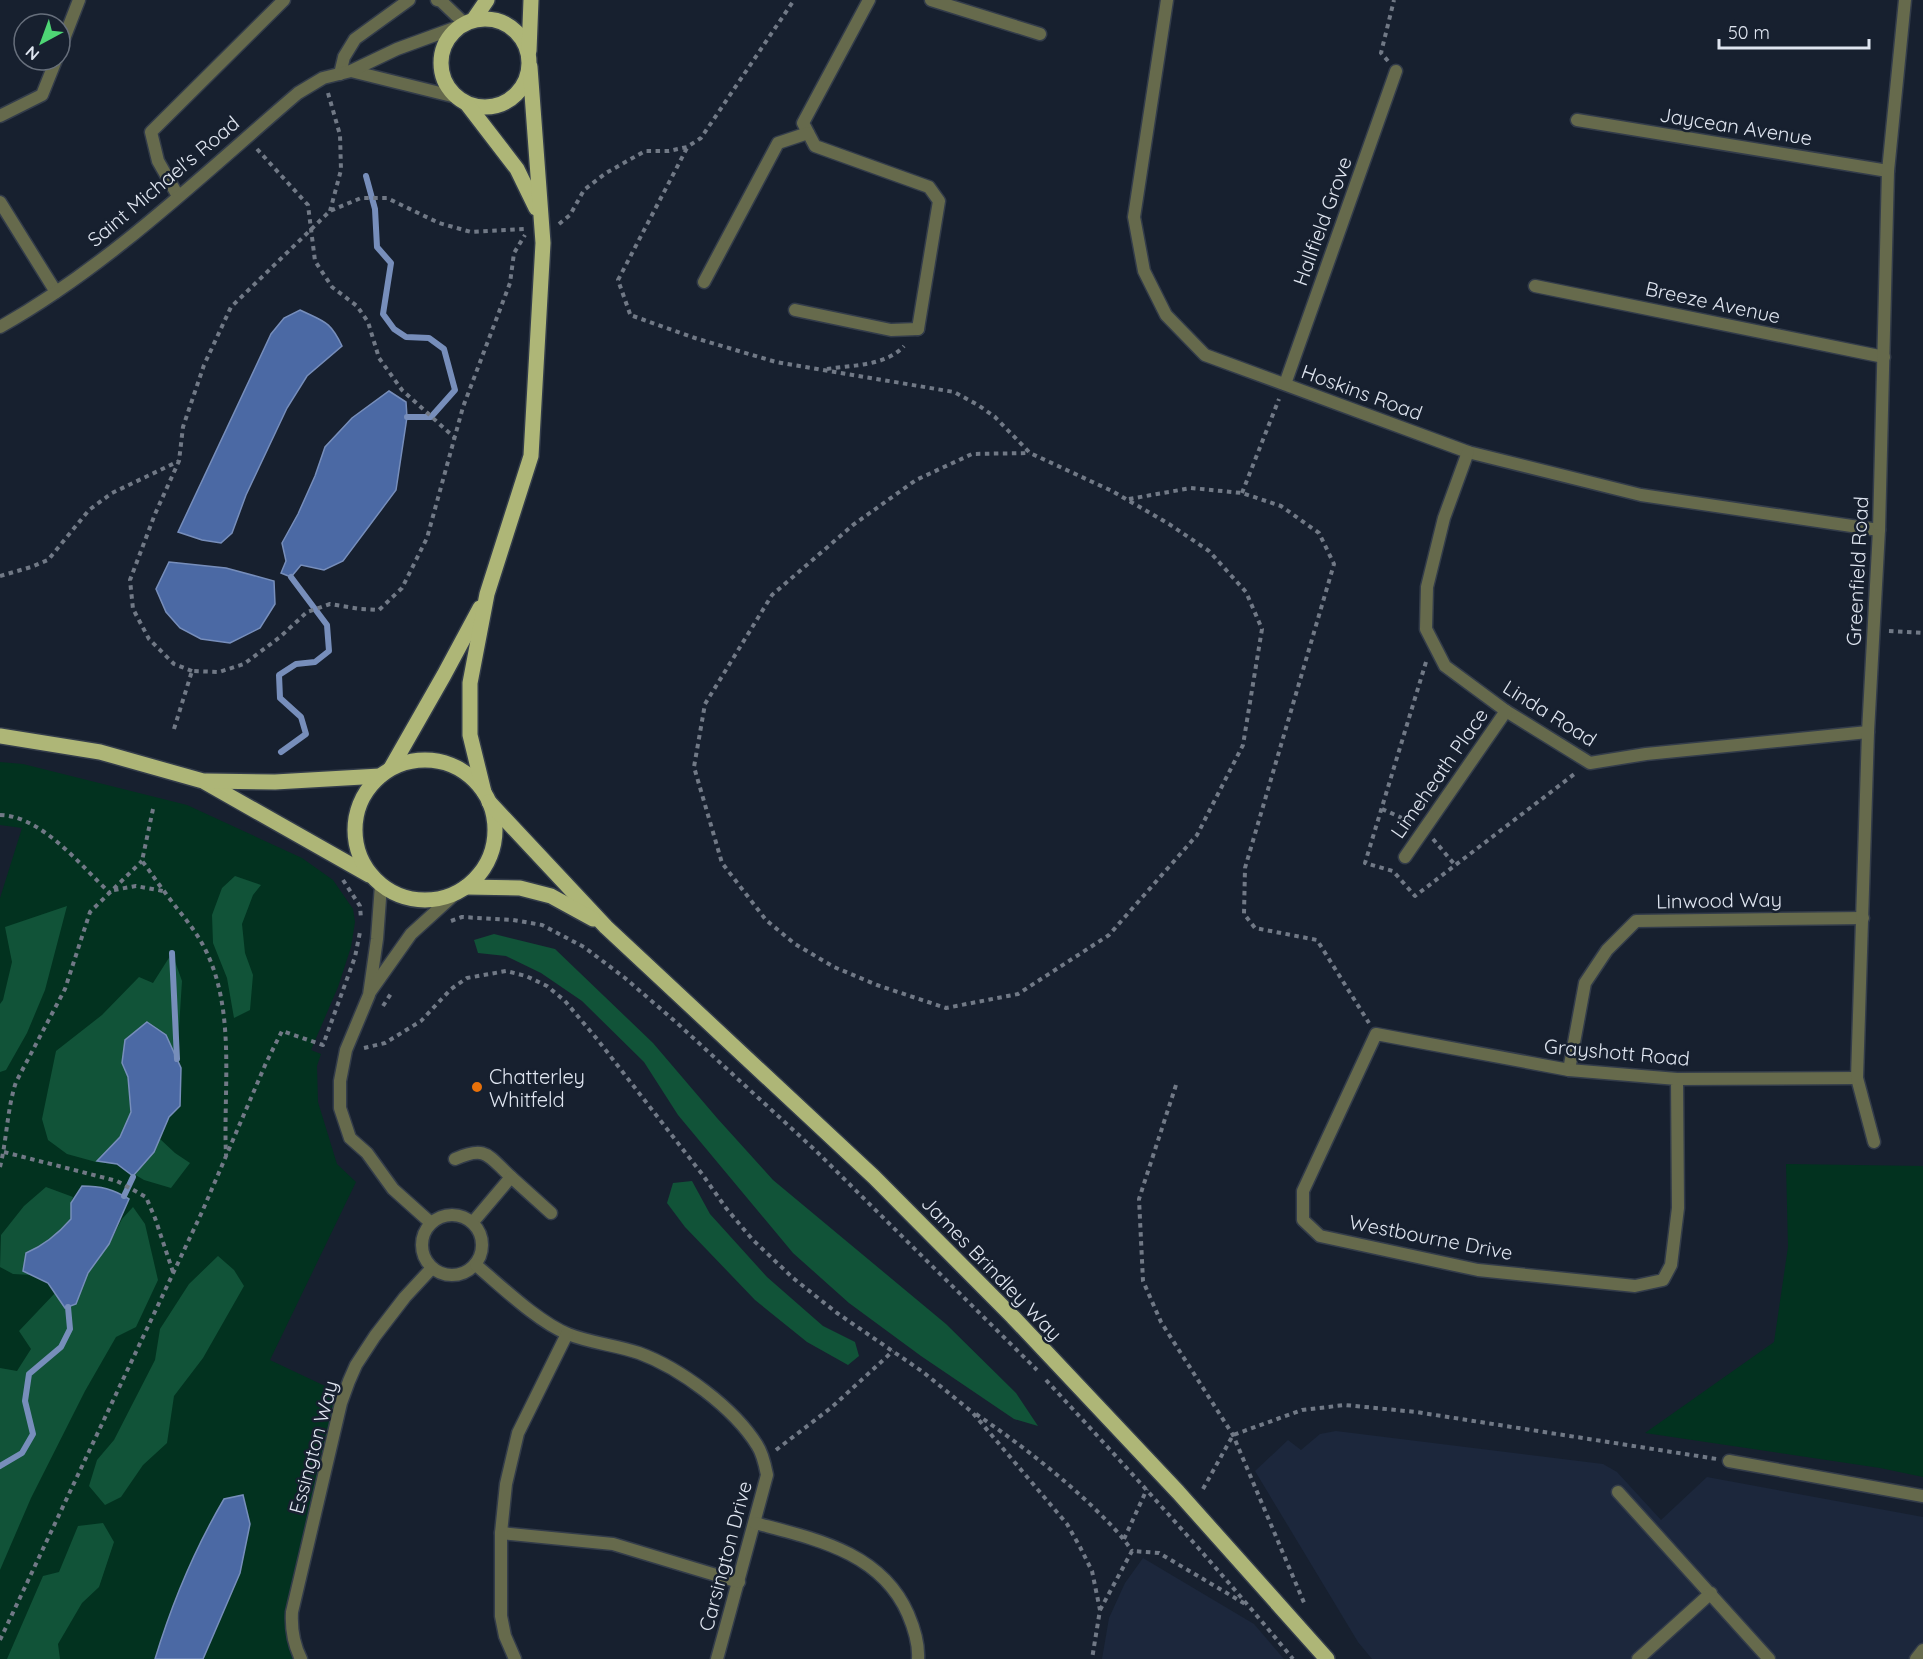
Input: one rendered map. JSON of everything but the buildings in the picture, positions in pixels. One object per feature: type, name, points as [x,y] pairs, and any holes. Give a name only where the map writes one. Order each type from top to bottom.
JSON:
[{"type":"main road","points":[[0,736],[100,752],[203,781],[392,892],[407,898],[431,900],[461,890],[481,873],[492,852],[495,824],[470,735],[470,683],[488,594],[531,456],[543,243],[517,169],[446,85],[442,75],[440,60],[451,33],[466,23],[487,0]]},
{"type":"main road","points":[[531,0],[529,51],[537,224]]},
{"type":"main road","points":[[466,23],[489,18],[504,22],[516,31],[529,51]]},
{"type":"main road","points":[[461,100],[482,108],[508,102],[520,91],[530,67]]},
{"type":"main road","points":[[385,772],[444,675],[488,594]]},
{"type":"main road","points":[[376,881],[362,862],[354,837],[354,823],[362,798],[371,784],[385,772],[403,763],[428,760],[451,765],[471,777],[487,797]]},
{"type":"main road","points":[[203,781],[275,782],[385,772]]},
{"type":"main road","name":"James Brindley Way","points":[[487,797],[606,927],[874,1177],[1013,1317],[1186,1500],[1327,1659]]},
{"type":"main road","name":"James Brindley Way","points":[[461,890],[520,888],[551,896],[606,927]]},
{"type":"street","points":[[72,18],[79,0]]},
{"type":"street","points":[[178,196],[158,161],[151,132],[284,0]]},
{"type":"street","points":[[346,72],[344,57],[355,39],[409,0]]},
{"type":"street","points":[[437,0],[466,23]]},
{"type":"street","points":[[795,310],[891,330],[918,329],[939,201],[929,187],[814,146],[803,123],[869,0]]},
{"type":"street","points":[[930,0],[1040,34]]},
{"type":"street","name":"Hoskins Road","points":[[1167,0],[1134,217],[1144,271],[1166,315],[1205,355],[1467,452],[1641,495],[1879,530]]},
{"type":"street","name":"Greenfield Road","points":[[1874,1143],[1857,1078],[1868,732],[1879,530],[1888,171],[1905,0]]},
{"type":"street","name":"Saint Michael's Road","points":[[0,327],[56,292],[128,239],[298,93],[323,78],[346,72],[397,49],[466,23]]},
{"type":"street","name":"Hallfield Grove","points":[[1285,384],[1396,71]]},
{"type":"street","points":[[0,116],[42,95],[51,72]]},
{"type":"street","name":"Saint Michael's Road","points":[[346,72],[461,100]]},
{"type":"street","name":"Jaycean Avenue","points":[[1577,120],[1888,171]]},
{"type":"street","points":[[704,282],[778,143],[808,133]]},
{"type":"street","points":[[0,202],[56,292]]},
{"type":"street","name":"Breeze Avenue","points":[[1535,286],[1884,357]]},
{"type":"street","name":"Linda Road","points":[[1467,452],[1444,519],[1427,587],[1426,629],[1446,666],[1506,711],[1590,763],[1646,754],[1868,732]]},
{"type":"street","name":"Limeheath Place","points":[[1405,857],[1506,711]]},
{"type":"street","points":[[369,995],[377,939],[376,881]]},
{"type":"street","points":[[431,1223],[393,1189],[367,1153],[350,1138],[340,1108],[340,1081],[346,1050],[369,995],[411,934],[461,890]]},
{"type":"street","name":"Linwood Way","points":[[1569,1070],[1585,983],[1607,950],[1636,921],[1863,918]]},
{"type":"street","name":"Grayshott Road","points":[[1376,1034],[1569,1070],[1677,1079],[1857,1078]]},
{"type":"street","name":"Westbourne Drive","points":[[1376,1034],[1303,1191],[1303,1220],[1320,1236],[1478,1270],[1635,1286],[1663,1280],[1671,1265],[1678,1208],[1677,1079]]},
{"type":"street","points":[[455,1159],[471,1152],[486,1154],[551,1213]]},
{"type":"street","points":[[473,1222],[511,1177]]},
{"type":"street","points":[[453,1214],[464,1216],[473,1222],[480,1232],[483,1243],[482,1255],[476,1265],[464,1274],[452,1276],[442,1274],[432,1268],[424,1257],[422,1245],[425,1232],[431,1223],[442,1216],[453,1214]]},
{"type":"street","name":"Carsington Drive","points":[[476,1265],[536,1315],[567,1334],[639,1353],[677,1371],[741,1423],[758,1446],[767,1475],[717,1659]]},
{"type":"street","name":"Essington Way","points":[[301,1659],[291,1630],[292,1612],[341,1403],[356,1365],[375,1336],[405,1297],[432,1268]]},
{"type":"street","points":[[515,1659],[505,1636],[501,1616],[501,1533],[506,1484],[518,1433],[567,1334]]},
{"type":"street","points":[[1729,1461],[1923,1496]]},
{"type":"street","points":[[1618,1492],[1769,1659]]},
{"type":"street","points":[[755,1523],[855,1555],[882,1577],[901,1599],[913,1626],[919,1651],[918,1659]]},
{"type":"street","points":[[501,1533],[613,1544],[739,1582]]},
{"type":"street","points":[[1638,1659],[1711,1593]]},
{"type":"street","points":[[1916,1659],[1923,1650]]},
{"type":"path","points":[[537,224],[514,254],[510,283],[463,406],[427,538],[402,588],[379,610],[330,604],[308,612],[244,664],[219,672],[192,671],[174,664],[149,639],[133,609],[130,580],[155,514],[179,461],[183,427],[204,365],[231,308],[310,228],[330,211],[361,198],[387,198],[439,224],[471,232],[537,224],[557,225],[570,215],[584,190],[606,173],[645,151],[669,151],[687,147],[700,138],[794,0]]},
{"type":"path","points":[[1394,0],[1381,53],[1396,71]]},
{"type":"path","points":[[323,78],[340,135],[341,170],[330,211]]},
{"type":"path","points":[[246,137],[308,205],[315,261],[332,288],[357,306],[368,322],[379,358],[402,390],[454,438]]},
{"type":"path","points":[[687,147],[618,280],[632,315],[695,338],[766,359],[954,392],[995,417],[1030,453],[1113,491],[1209,551],[1246,592],[1262,629],[1243,745],[1197,835],[1109,935],[1018,994],[946,1008],[877,985],[834,967],[795,944],[766,920],[722,863],[694,767],[705,704],[772,595],[853,525],[916,480],[972,454],[1030,453]]},
{"type":"path","points":[[824,370],[885,359],[896,354],[918,329]]},
{"type":"path","points":[[1242,493],[1285,384]]},
{"type":"path","points":[[0,576],[48,560],[89,510],[112,493],[179,461]]},
{"type":"path","points":[[1128,500],[1191,488],[1242,493],[1281,506],[1319,532],[1334,564],[1245,868],[1244,914],[1256,928],[1317,940],[1376,1034]]},
{"type":"path","points":[[1874,631],[1923,633]]},
{"type":"path","points":[[174,729],[192,671]]},
{"type":"path","points":[[0,1167],[16,1082],[65,989],[90,912],[142,861],[153,809]]},
{"type":"path","points":[[1382,809],[1425,828],[1455,865]]},
{"type":"path","points":[[0,815],[20,819],[55,838],[111,891]]},
{"type":"path","points":[[142,861],[186,918],[207,951],[220,992],[226,1048],[224,1120],[226,1159]]},
{"type":"path","points":[[0,1640],[226,1159],[266,1063],[282,1031],[323,1045],[355,957],[361,926],[360,906],[342,879],[335,873]]},
{"type":"path","points":[[111,891],[136,886],[164,891]]},
{"type":"path","points":[[445,923],[462,917],[513,920],[542,925],[585,947],[677,1023],[815,1150],[1036,1370],[1147,1489],[1250,1606],[1293,1659]]},
{"type":"path","points":[[367,1040],[364,1048],[385,1043],[421,1021],[451,989],[467,978],[506,970],[547,986],[565,1001],[597,1039],[752,1239],[793,1278],[837,1312],[923,1372],[972,1412],[1006,1434],[1065,1480],[1124,1539],[1132,1551]]},
{"type":"path","points":[[379,1013],[398,982]]},
{"type":"path","points":[[1176,1085],[1139,1199],[1143,1281],[1161,1322],[1233,1435],[1305,1605]]},
{"type":"path","points":[[4,1152],[117,1181],[146,1197],[173,1272]]},
{"type":"path","points":[[764,1460],[832,1407],[893,1351]]},
{"type":"path","points":[[1203,1489],[1233,1435],[1302,1410],[1345,1405],[1416,1412],[1729,1461]]},
{"type":"path","points":[[972,1412],[1066,1524],[1092,1571],[1100,1610]]},
{"type":"path","points":[[1124,1539],[1147,1489]]},
{"type":"path","points":[[1132,1551],[1159,1553],[1250,1606]]},
{"type":"path","points":[[1092,1659],[1100,1610],[1132,1551]]},
{"type":"shaded area","points":[[1336,1431],[1603,1464],[1617,1472],[1661,1520],[1707,1477],[1923,1517],[1923,1659],[1372,1659],[1358,1642],[1255,1471],[1288,1440],[1301,1450],[1320,1434]]},
{"type":"shaded area","points":[[1143,1558],[1254,1624],[1284,1659],[1102,1659],[1109,1618],[1125,1583]]},
{"type":"green space","points":[[0,762],[23,764],[187,805],[302,858],[333,880],[353,909],[355,922],[351,947],[338,987],[311,1050],[321,1054],[317,1066],[318,1102],[337,1164],[356,1182],[270,1360],[344,1395],[292,1612],[301,1659],[0,1659],[0,898],[22,828],[0,825]]},
{"type":"green space","points":[[235,876],[261,885],[253,895],[242,924],[245,953],[253,975],[250,1010],[234,1018],[227,978],[213,943],[212,915],[222,888]]},
{"type":"green space","points":[[67,906],[45,990],[27,1033],[6,1070],[0,1072],[0,1004],[12,962],[5,927]]},
{"type":"green space","points":[[494,934],[555,949],[653,1043],[773,1180],[946,1324],[1016,1393],[1038,1426],[1014,1419],[921,1356],[849,1303],[793,1253],[678,1115],[644,1062],[582,1001],[541,973],[506,956],[478,953],[474,940]]},
{"type":"green space","points":[[172,953],[182,981],[177,1059],[128,1077],[131,1112],[120,1137],[140,1141],[160,1139],[190,1163],[171,1188],[144,1180],[117,1164],[96,1162],[67,1154],[48,1140],[42,1119],[56,1051],[102,1015],[139,977],[153,983]]},
{"type":"green space","points":[[1786,1164],[1923,1166],[1923,1477],[1880,1468],[1645,1433],[1774,1342],[1788,1247]]},
{"type":"green space","points":[[692,1181],[710,1214],[767,1277],[823,1326],[855,1342],[859,1356],[848,1365],[807,1342],[755,1300],[685,1227],[667,1203],[673,1183]]},
{"type":"green space","points":[[46,1187],[73,1197],[72,1219],[54,1255],[31,1275],[13,1274],[0,1267],[1,1235],[24,1206]]},
{"type":"green space","points":[[133,1207],[145,1224],[158,1280],[136,1327],[116,1337],[85,1391],[31,1498],[0,1570],[0,1368],[17,1371],[31,1349],[19,1331],[74,1273],[109,1244],[122,1219]]},
{"type":"green space","points":[[218,1256],[234,1270],[244,1286],[203,1358],[174,1396],[167,1443],[143,1465],[121,1497],[105,1505],[89,1486],[97,1460],[114,1440],[155,1360],[160,1329],[189,1284]]},
{"type":"green space","points":[[103,1523],[114,1542],[99,1587],[82,1603],[58,1644],[60,1659],[7,1659],[43,1576],[59,1572],[78,1526]]},
{"type":"water","points":[[300,310],[326,323],[342,346],[307,376],[287,408],[246,495],[232,533],[221,543],[202,540],[178,532],[271,334],[284,318]]},
{"type":"water","points":[[389,391],[406,402],[407,417],[396,490],[343,561],[324,570],[301,565],[291,577],[281,573],[286,561],[282,543],[298,514],[325,447],[352,418]]},
{"type":"water","points":[[169,562],[226,568],[274,581],[275,604],[260,628],[230,643],[201,639],[180,628],[166,612],[156,589]]},
{"type":"water","points":[[147,1022],[166,1035],[181,1068],[180,1106],[169,1117],[154,1152],[133,1176],[117,1164],[97,1161],[120,1137],[131,1112],[128,1077],[122,1063],[125,1040]]},
{"type":"water","points":[[82,1186],[107,1189],[129,1199],[109,1244],[88,1273],[76,1304],[65,1308],[48,1283],[23,1271],[26,1253],[51,1239],[71,1219],[71,1203]]},
{"type":"water","points":[[243,1495],[250,1524],[240,1573],[203,1659],[155,1659],[185,1577],[213,1518],[224,1499]]},
{"type":"waterway","points":[[366,176],[375,209],[377,247],[391,263],[383,314],[394,329],[406,337],[429,338],[444,349],[455,390],[431,417],[407,417]]},
{"type":"waterway","points":[[281,752],[306,734],[301,717],[280,698],[279,675],[296,664],[315,662],[329,651],[327,625],[291,577]]},
{"type":"waterway","points":[[172,953],[177,1059]]},
{"type":"waterway","points":[[124,1196],[133,1177]]},
{"type":"waterway","points":[[0,1466],[22,1453],[33,1434],[25,1401],[29,1374],[61,1347],[70,1329],[68,1307]]},
{"type":"place","name":"Chatterley Whitfeld","points":[[477,1087]]}]
